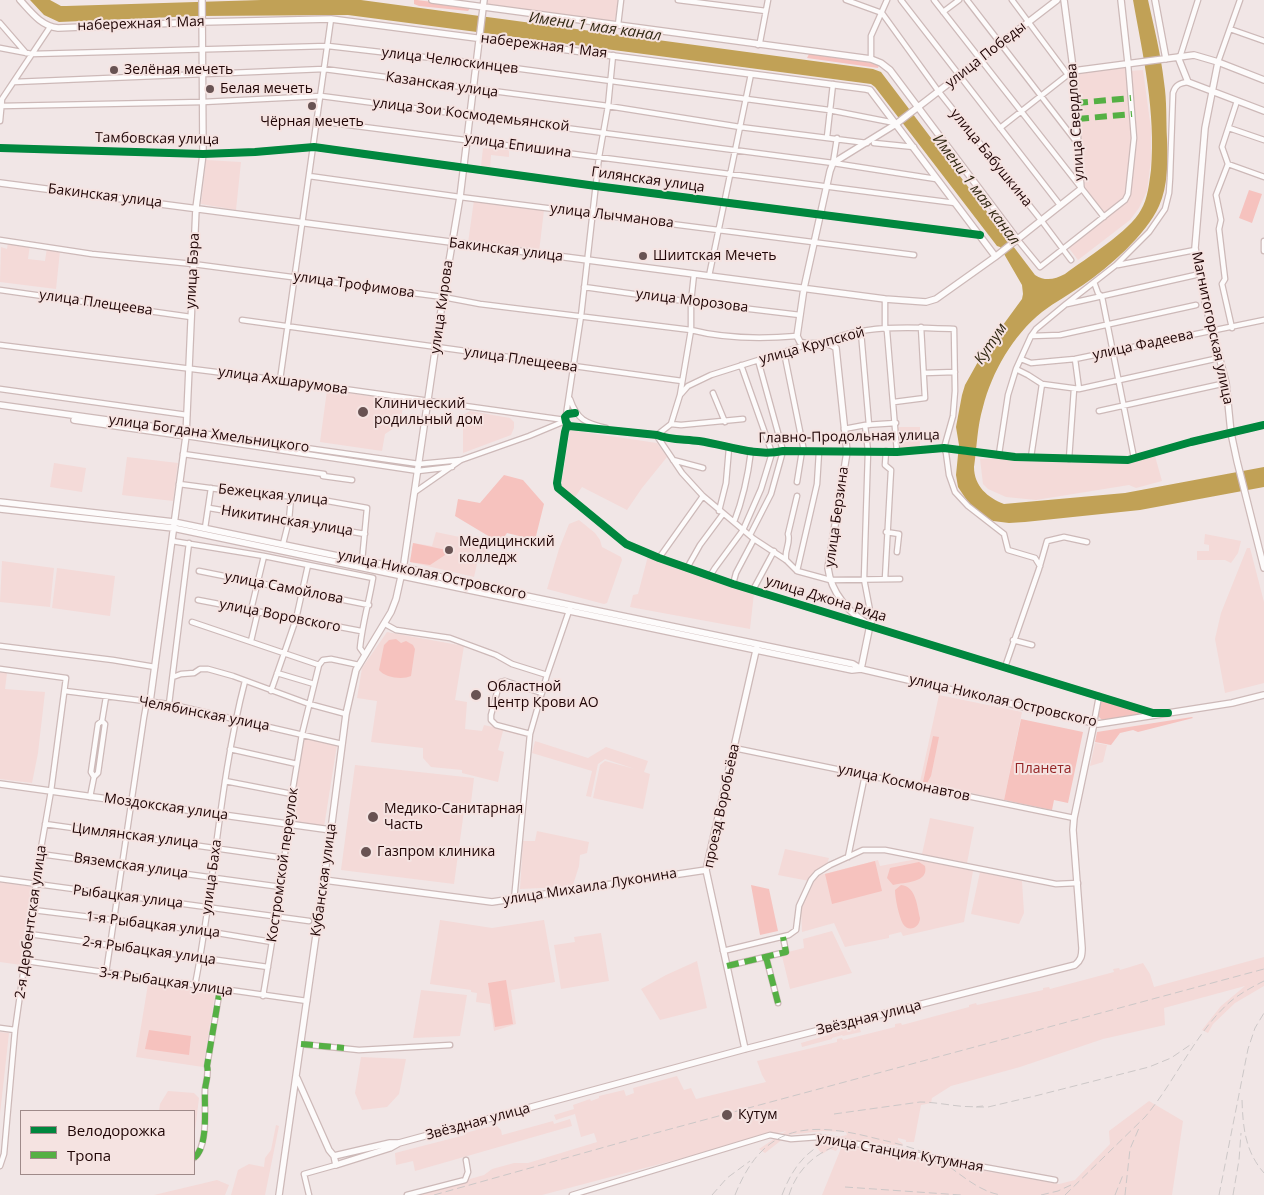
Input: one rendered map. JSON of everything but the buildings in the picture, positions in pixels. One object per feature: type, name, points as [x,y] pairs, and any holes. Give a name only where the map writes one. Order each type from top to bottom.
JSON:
[{"type":"main road","points":[[20,0],[35,16],[50,27]]},
{"type":"main road","name":"улица Бэра","points":[[150,702],[186,434],[196,208],[203,154],[202,0]]},
{"type":"main road","points":[[432,0],[483,10],[618,25],[871,59],[881,63],[890,70],[916,109],[1015,240]]},
{"type":"main road","points":[[483,10],[484,0]]},
{"type":"main road","name":"улица Победы","points":[[833,163],[871,143],[1057,0]]},
{"type":"main road","name":"улица Свердлова","points":[[1015,240],[1081,189],[1079,145],[1064,0]]},
{"type":"main road","points":[[1121,0],[1128,63]]},
{"type":"main road","points":[[1155,0],[1164,59]]},
{"type":"main road","name":"улица Кирова","points":[[402,575],[442,297],[460,196],[483,10]]},
{"type":"main road","name":"набережная 1 Мая","points":[[50,27],[202,20],[331,19],[480,37],[870,90],[898,123],[956,204],[997,254]]},
{"type":"main road","points":[[1071,73],[1128,63],[1194,56],[1218,62],[1264,80]]},
{"type":"main road","points":[[1179,57],[1188,82],[1264,111]]},
{"type":"main road","name":"Магнитогорская улица","points":[[1218,62],[1205,128],[1195,250],[1226,383],[1231,433],[1264,568]]},
{"type":"main road","points":[[806,345],[800,342],[797,336],[800,314],[826,187],[833,163]]},
{"type":"main road","name":"Бакинская улица","points":[[0,183],[302,221],[452,243],[885,299],[926,302],[936,299],[1015,240]]},
{"type":"main road","name":"улица Крупской","points":[[806,345],[822,344]]},
{"type":"main road","name":"улица Берзина","points":[[822,344],[832,345],[836,348],[847,452],[828,568],[830,580],[847,607],[856,617],[870,625]]},
{"type":"main road","name":"улица Богдана Хмельницкого","points":[[0,407],[186,434]]},
{"type":"main road","name":"улица Николая Островского","points":[[0,502],[174,525],[402,575],[571,607],[728,640],[852,670],[861,669],[1098,724],[1232,703],[1264,695]]},
{"type":"main road","name":"улица Николая Островского","points":[[0,509],[205,528],[403,568],[459,585]]},
{"type":"main road","name":"Кубанская улица","points":[[279,1195],[346,714],[353,680],[359,665],[385,624],[396,599],[402,575]]},
{"type":"main road","points":[[861,669],[870,625]]},
{"type":"main road","name":"проезд Воробьёва","points":[[745,1050],[706,870],[757,647]]},
{"type":"main road","name":"Звёздная улица","points":[[398,1143],[745,1050],[1075,965],[1082,956],[1074,818],[1094,723]]},
{"type":"main road","name":"Моздокская улица","points":[[0,784],[331,830]]},
{"type":"main road","name":"улица Михаила Луконина","points":[[324,880],[492,902],[706,870]]},
{"type":"main road","points":[[296,1076],[328,1150],[334,1156],[336,1165],[390,1148],[398,1143]]},
{"type":"main road","points":[[334,1156],[390,1143],[398,1143]]},
{"type":"street","points":[[618,25],[621,0]]},
{"type":"street","points":[[678,0],[766,11]]},
{"type":"street","points":[[758,45],[768,0]]},
{"type":"street","points":[[846,0],[882,13]]},
{"type":"street","points":[[871,59],[871,36],[887,0]]},
{"type":"street","points":[[901,0],[1060,205]]},
{"type":"street","points":[[934,0],[1104,217]]},
{"type":"street","points":[[943,12],[958,0]]},
{"type":"street","points":[[967,0],[1079,145]]},
{"type":"street","points":[[1000,128],[1071,73],[1012,0]]},
{"type":"street","points":[[1179,57],[1198,0]]},
{"type":"street","points":[[1232,0],[1240,1]]},
{"type":"street","name":"Магнитогорская улица","points":[[1218,62],[1240,1]]},
{"type":"street","name":"улица Бабушкина","points":[[882,13],[939,92],[1071,260]]},
{"type":"street","points":[[280,380],[331,19]]},
{"type":"street","points":[[0,23],[26,53]]},
{"type":"street","points":[[0,121],[1,98],[14,82],[50,27]]},
{"type":"street","points":[[1230,29],[1264,41]]},
{"type":"street","name":"улица Челюскинцев","points":[[0,48],[32,54],[328,46],[829,110],[898,123]]},
{"type":"street","points":[[613,55],[608,106],[599,157],[566,421],[571,427],[657,435],[671,424],[680,395],[691,330],[694,274]]},
{"type":"street","points":[[1015,240],[1040,267],[1125,200],[1128,194],[1134,138],[1128,63]]},
{"type":"street","name":"Казанская улица","points":[[14,82],[324,69],[608,106],[740,127],[914,147]]},
{"type":"street","points":[[709,276],[726,203],[751,74]]},
{"type":"street","points":[[999,454],[1008,395],[1016,369],[1031,336],[1036,329],[1116,265],[1150,232],[1165,209],[1169,193],[1173,93],[1174,88],[1179,84],[1188,82]]},
{"type":"street","points":[[827,137],[833,84]]},
{"type":"street","name":"улица Зои Космодемьянской","points":[[1,106],[203,102],[321,96],[833,163],[938,179]]},
{"type":"street","points":[[1232,328],[1222,284],[1225,279],[1219,229],[1222,220],[1216,195],[1228,164],[1222,147],[1237,101]]},
{"type":"street","name":"улица Епишина","points":[[317,121],[956,204]]},
{"type":"street","points":[[1229,128],[1264,140]]},
{"type":"street","points":[[833,163],[837,138]]},
{"type":"street","name":"Тамбовская улица","points":[[0,148],[203,154],[314,147]]},
{"type":"street","name":"Гилянская улица","points":[[314,147],[596,186],[980,235]]},
{"type":"street","points":[[1228,164],[1264,177]]},
{"type":"street","name":"улица Лычманова","points":[[309,176],[914,255]]},
{"type":"street","name":"улица Трофимова","points":[[0,240],[92,254],[193,264],[704,333],[761,339],[797,336]]},
{"type":"street","points":[[1264,241],[1264,251]]},
{"type":"street","points":[[1116,265],[1195,250]]},
{"type":"street","points":[[1066,304],[1200,274]]},
{"type":"street","points":[[1094,282],[1098,293],[1102,297],[1134,458]]},
{"type":"street","name":"улица Морозова","points":[[584,287],[691,302],[800,314]]},
{"type":"street","name":"улица Плещеева","points":[[0,290],[191,317]]},
{"type":"street","points":[[885,299],[885,328],[887,332],[894,402],[897,452]]},
{"type":"street","points":[[1031,336],[1060,335],[1196,305]]},
{"type":"street","name":"улица Плещеева","points":[[242,320],[682,381]]},
{"type":"street","name":"улица Фадеева","points":[[1021,359],[1031,363],[1075,359],[1264,320]]},
{"type":"street","points":[[894,402],[925,398],[921,327]]},
{"type":"street","name":"улица Крупской","points":[[822,344],[837,336],[885,328],[921,327],[954,329],[955,372]]},
{"type":"street","points":[[861,332],[868,451],[864,579],[872,621],[870,625]]},
{"type":"street","name":"улица Ахшарумова","points":[[0,345],[280,380],[566,421]]},
{"type":"street","name":"улица Крупской","points":[[680,395],[688,386],[711,375],[806,345]]},
{"type":"street","points":[[784,352],[803,451],[797,482]]},
{"type":"street","points":[[1016,369],[1028,374],[1042,384],[1077,389],[1219,358]]},
{"type":"street","points":[[1069,459],[1077,389],[1075,359]]},
{"type":"street","points":[[750,535],[771,494],[782,451],[758,360]]},
{"type":"street","points":[[710,576],[743,530],[761,489],[772,453],[741,365]]},
{"type":"street","points":[[924,373],[955,372],[953,416],[944,448],[949,475],[955,492],[968,506],[1004,534],[1008,550],[1035,558],[1040,566]]},
{"type":"street","points":[[1099,411],[1226,383]]},
{"type":"street","points":[[1031,457],[1042,384]]},
{"type":"street","points":[[0,389],[187,415]]},
{"type":"street","points":[[713,393],[725,422]]},
{"type":"street","points":[[570,398],[580,420],[576,426]]},
{"type":"street","points":[[415,492],[461,460],[566,421],[570,412],[577,414],[588,423],[616,430]]},
{"type":"street","points":[[550,418],[550,428]]},
{"type":"street","points":[[671,424],[725,422],[743,419]]},
{"type":"street","name":"улица Джона Рида","points":[[566,421],[557,483],[558,488],[626,544],[659,558],[733,584],[1153,713],[1168,713]]},
{"type":"street","points":[[844,428],[896,423]]},
{"type":"street","name":"Главно-Продольная улица","points":[[657,435],[666,438],[700,441],[730,448],[772,453],[782,451],[897,452],[944,448],[1031,457],[1128,460],[1264,425]]},
{"type":"street","name":"улица Богдана Хмельницкого","points":[[186,434],[419,464],[461,460]]},
{"type":"street","name":"улица Богдана Хмельницкого","points":[[186,434],[418,471],[452,467]]},
{"type":"street","points":[[657,435],[673,460],[703,496],[754,540],[774,551],[797,571],[830,580],[900,579]]},
{"type":"street","points":[[687,568],[721,513],[730,448]]},
{"type":"street","points":[[734,522],[742,502],[751,451]]},
{"type":"street","points":[[885,579],[890,470],[885,465],[886,451]]},
{"type":"street","points":[[797,571],[817,484],[819,452]]},
{"type":"street","points":[[183,454],[352,480]]},
{"type":"street","points":[[673,460],[703,468]]},
{"type":"street","name":"Бежецкая улица","points":[[179,484],[322,500],[367,508],[365,534]]},
{"type":"street","points":[[205,528],[211,488]]},
{"type":"street","points":[[659,558],[703,496]]},
{"type":"street","points":[[786,560],[785,553],[790,540],[788,534],[797,496]]},
{"type":"street","points":[[283,544],[289,520],[291,498]]},
{"type":"street","name":"Никитинская улица","points":[[209,508],[365,534]]},
{"type":"street","points":[[886,532],[899,534],[898,552]]},
{"type":"street","points":[[362,561],[365,534]]},
{"type":"street","points":[[1004,667],[1047,542],[1064,536],[1086,542]]},
{"type":"street","points":[[733,584],[736,573],[754,540]]},
{"type":"street","points":[[172,541],[264,556],[374,578],[369,605],[361,631],[360,648],[364,655]]},
{"type":"street","points":[[169,704],[189,543]]},
{"type":"street","points":[[753,590],[774,551]]},
{"type":"street","points":[[251,610],[264,556]]},
{"type":"street","points":[[271,691],[296,619],[308,565]]},
{"type":"street","name":"улица Самойлова","points":[[200,571],[369,605]]},
{"type":"street","name":"улица Воровского","points":[[198,600],[361,631]]},
{"type":"street","points":[[514,900],[530,734],[547,675],[571,607]]},
{"type":"street","points":[[251,641],[258,611]]},
{"type":"street","points":[[192,622],[319,665],[323,660],[331,659],[359,665]]},
{"type":"street","points":[[385,624],[402,632],[450,638],[496,655],[512,664],[547,675]]},
{"type":"street","points":[[1013,640],[1032,645]]},
{"type":"street","points":[[0,646],[155,667]]},
{"type":"street","name":"Костромской переулок","points":[[264,996],[282,887],[292,794],[302,734],[319,665]]},
{"type":"street","name":"2-я Дербентская улица","points":[[0,669],[66,678],[52,791],[40,854],[15,1030],[4,1154],[0,1166]]},
{"type":"street","points":[[173,677],[194,673],[200,669],[208,669],[309,704],[346,714]]},
{"type":"street","points":[[277,673],[314,684]]},
{"type":"street","name":"улица Баха","points":[[195,985],[205,931],[230,749],[235,719],[245,682]]},
{"type":"street","points":[[530,734],[496,725],[491,720],[499,685],[504,682],[542,693]]},
{"type":"street","name":"Челябинская улица","points":[[64,691],[169,704],[342,744]]},
{"type":"street","name":"Звёздная улица","points":[[1094,723],[1099,696]]},
{"type":"street","points":[[90,797],[94,777],[98,772],[105,724],[102,721],[106,697]]},
{"type":"street","points":[[106,973],[144,717],[146,706],[150,702]]},
{"type":"street","name":"улица Космонавтов","points":[[734,748],[1074,818]]},
{"type":"street","points":[[230,749],[297,764]]},
{"type":"street","points":[[848,857],[865,775]]},
{"type":"street","points":[[225,781],[292,794]]},
{"type":"street","name":"Цимлянская улица","points":[[45,824],[284,858]]},
{"type":"street","points":[[723,951],[789,936],[796,930],[800,906],[817,873],[863,850],[885,850],[1056,884],[1078,883]]},
{"type":"street","name":"Вяземская улица","points":[[40,854],[282,887]]},
{"type":"street","name":"Рыбацкая улица","points":[[0,879],[309,921]]},
{"type":"street","name":"1-я Рыбацкая улица","points":[[33,910],[205,931],[272,942]]},
{"type":"street","name":"2-я Рыбацкая улица","points":[[29,934],[268,967]]},
{"type":"street","points":[[727,966],[786,952],[783,937]]},
{"type":"street","points":[[766,957],[778,1003]]},
{"type":"street","name":"3-я Рыбацкая улица","points":[[26,961],[307,1001]]},
{"type":"street","points":[[195,1157],[202,1147],[206,1111],[205,1087],[208,1074],[207,1066],[220,989]]},
{"type":"street","points":[[0,1028],[15,1030]]},
{"type":"street","points":[[301,1044],[359,1050],[450,1045]]},
{"type":"street","name":"улица Станция Кутумная","points":[[572,1195],[770,1136],[791,1139],[819,1137],[1055,1180]]},
{"type":"street","points":[[407,1195],[465,1180],[468,1172],[466,1160]]},
{"type":"street","points":[[309,1195],[304,1174],[336,1165]]},
{"type":"shaded area","points":[[488,0],[618,0],[615,22],[487,4]]},
{"type":"shaded area","points":[[1126,66],[1133,138],[1127,193],[1123,200],[1105,213],[1085,190],[1077,72]]},
{"type":"shaded area","points":[[1143,70],[1151,129],[1151,160],[1147,191],[1139,208],[1130,220],[1078,260],[1068,247],[1128,200],[1131,194],[1135,131],[1129,71]]},
{"type":"shaded area","points":[[483,148],[509,150],[509,157],[491,155],[490,168],[481,166]]},
{"type":"shaded area","points":[[206,160],[241,162],[236,210],[201,204]]},
{"type":"shaded area","points":[[474,200],[544,210],[539,252],[468,243]]},
{"type":"shaded area","points":[[8,242],[30,245],[28,259],[45,261],[47,248],[60,251],[56,289],[0,282],[1,247],[7,249]]},
{"type":"shaded area","name":"Клинический родильный дом","points":[[327,390],[404,401],[400,424],[385,434],[382,451],[320,442]]},
{"type":"shaded area","points":[[470,411],[510,418],[514,422],[511,435],[463,453],[463,415]]},
{"type":"shaded area","points":[[899,427],[920,427],[920,447],[910,448],[909,450],[898,448]]},
{"type":"shaded area","points":[[570,430],[657,443],[667,457],[627,510],[582,487],[575,497],[561,486]]},
{"type":"shaded area","points":[[1155,456],[1162,481],[1136,488],[1129,485],[1036,500],[1006,497],[988,489],[983,484],[980,459],[1023,458],[1121,462]]},
{"type":"shaded area","points":[[127,457],[178,463],[173,501],[122,495]]},
{"type":"shaded area","points":[[54,463],[86,468],[82,492],[50,487]]},
{"type":"shaded area","points":[[579,520],[595,533],[602,547],[621,557],[622,560],[607,603],[604,604],[547,589],[569,524]]},
{"type":"shaded area","name":"Медицинский колледж","points":[[436,532],[488,543],[485,556],[479,555],[474,577],[410,562],[413,543],[432,546]]},
{"type":"shaded area","points":[[1205,534],[1241,541],[1238,553],[1231,563],[1225,560],[1197,560],[1197,551],[1209,551],[1209,545],[1204,544]]},
{"type":"shaded area","points":[[1247,548],[1250,548],[1264,602],[1264,683],[1225,693],[1215,639],[1221,613]]},
{"type":"shaded area","points":[[648,556],[754,593],[750,629],[630,607],[633,595],[638,594]]},
{"type":"shaded area","points":[[2,561],[54,568],[50,607],[0,602]]},
{"type":"shaded area","points":[[57,568],[115,576],[110,616],[52,608]]},
{"type":"shaded area","points":[[387,632],[464,646],[455,700],[467,702],[465,729],[482,731],[484,725],[520,733],[519,735],[503,731],[498,750],[504,752],[498,782],[462,773],[462,770],[431,767],[423,758],[423,748],[371,742],[377,701],[357,698],[362,668]]},
{"type":"shaded area","points":[[0,672],[7,673],[5,689],[45,692],[38,753],[32,783],[0,779]]},
{"type":"shaded area","points":[[939,695],[1022,712],[1004,800],[920,782]]},
{"type":"shaded area","points":[[303,737],[337,745],[324,827],[291,824]]},
{"type":"shaded area","points":[[535,741],[588,758],[606,747],[648,761],[644,772],[650,774],[643,809],[593,798],[600,765],[605,761],[635,769],[605,759],[598,764],[591,797],[586,796],[592,771],[532,753]]},
{"type":"shaded area","points":[[1095,743],[1107,745],[1103,762],[1090,766]]},
{"type":"shaded area","points":[[355,765],[474,778],[470,811],[464,811],[454,884],[341,870]]},
{"type":"shaded area","points":[[930,818],[974,827],[967,863],[922,854]]},
{"type":"shaded area","points":[[537,831],[589,842],[587,853],[580,855],[579,866],[573,885],[520,889],[523,841],[535,841]]},
{"type":"shaded area","points":[[785,849],[829,858],[827,864],[816,871],[809,881],[778,875]]},
{"type":"shaded area","points":[[917,859],[973,871],[964,922],[903,936],[901,932],[889,935],[889,938],[845,947],[834,923],[802,932],[801,909],[815,880],[820,875],[878,860],[880,866]]},
{"type":"shaded area","points":[[980,872],[1022,881],[1024,913],[1019,924],[971,914]]},
{"type":"shaded area","points":[[0,882],[33,887],[21,965],[0,962]]},
{"type":"shaded area","points":[[440,920],[492,928],[544,920],[555,982],[511,990],[516,1024],[494,1031],[490,1004],[476,1002],[477,993],[471,992],[471,990],[430,984]]},
{"type":"shaded area","points":[[832,931],[852,973],[790,989],[782,956],[789,955],[788,952],[804,948],[803,939]]},
{"type":"shaded area","points":[[601,933],[609,981],[561,989],[554,945],[575,942],[574,937]]},
{"type":"shaded area","points":[[1264,957],[1264,986],[1235,1003],[1213,1024],[1208,1033],[1202,1030],[1221,1006],[1245,986],[1164,1008],[1165,1025],[1103,1039],[1020,1067],[951,1086],[932,1098],[931,1103],[921,1105],[914,1142],[906,1142],[906,1140],[898,1138],[903,1144],[902,1146],[851,1142],[840,1145],[836,1151],[830,1149],[822,1154],[815,1145],[824,1140],[847,1135],[846,1132],[823,1131],[788,1135],[765,1153],[759,1149],[786,1131],[542,1195],[414,1195],[484,1175],[492,1169],[514,1163],[528,1163],[597,1142],[594,1133],[581,1137],[575,1114],[556,1120],[554,1115],[574,1109],[573,1105],[590,1099],[591,1101],[599,1098],[599,1096],[624,1090],[626,1096],[634,1093],[633,1088],[677,1076],[684,1090],[691,1088],[696,1099],[766,1082],[757,1061],[837,1042],[837,1039],[842,1038],[843,1040],[895,1027],[895,1024],[901,1023],[902,1025],[969,1007],[969,1005],[976,1003],[977,1005],[1043,990],[1043,988],[1049,987],[1050,989],[1114,972],[1113,969],[1119,968],[1120,970],[1143,963],[1150,974],[1154,987]]},
{"type":"shaded area","points":[[697,961],[707,1008],[660,1020],[641,989]]},
{"type":"shaded area","points":[[148,984],[215,993],[203,1067],[136,1057]]},
{"type":"shaded area","points":[[421,990],[467,995],[460,1036],[413,1038]]},
{"type":"shaded area","points":[[859,1026],[861,1032],[842,1035],[802,1047],[801,1043]]},
{"type":"shaded area","points":[[0,1032],[9,1033],[0,1114]]},
{"type":"shaded area","points":[[361,1057],[406,1059],[399,1094],[387,1107],[362,1110],[355,1093]]},
{"type":"shaded area","points":[[168,1091],[194,1093],[199,1098],[195,1131],[195,1110],[159,1110],[160,1104]]},
{"type":"shaded area","points":[[1149,1101],[1183,1121],[1172,1195],[822,1195],[842,1146],[1059,1184],[1075,1180],[1110,1144],[1109,1131]]},
{"type":"shaded area","points":[[570,1119],[572,1126],[415,1171],[413,1161],[396,1165],[395,1153],[465,1135],[465,1133],[496,1125],[501,1130],[502,1135],[553,1121],[554,1124]]},
{"type":"shaded area","points":[[276,1125],[279,1126],[265,1195],[231,1195],[238,1170],[249,1164],[264,1167],[265,1158],[271,1150]]},
{"type":"shaded area","points":[[217,1180],[229,1185],[225,1195],[154,1195]]},
{"type":"green space","points":[[414,0],[471,7],[468,11],[419,6],[414,4]]},
{"type":"green space","points":[[809,54],[879,65],[878,68],[807,58]]},
{"type":"green space","points":[[1249,190],[1262,194],[1252,223],[1239,218]]},
{"type":"green space","points":[[504,475],[523,480],[544,504],[535,540],[507,533],[500,543],[455,516],[458,499],[480,503]]},
{"type":"green space","points":[[413,543],[451,551],[430,565],[410,562]]},
{"type":"green space","points":[[396,639],[401,643],[406,641],[413,645],[415,649],[411,676],[399,678],[385,675],[379,670],[384,645],[389,640]]},
{"type":"green space","points":[[1104,701],[1148,714],[1102,720],[1098,716],[1101,702]]},
{"type":"green space","points":[[1192,717],[1138,732],[1133,730],[1120,733],[1111,745],[1095,742],[1097,732]]},
{"type":"green space","name":"Планета","points":[[1021,719],[1083,732],[1068,803],[1054,800],[1052,810],[1004,800]]},
{"type":"green space","points":[[933,736],[939,737],[931,776],[927,783],[923,782]]},
{"type":"green space","points":[[875,861],[882,891],[832,904],[825,874]]},
{"type":"green space","points":[[919,862],[925,866],[925,872],[920,879],[893,885],[887,878],[890,868]]},
{"type":"green space","points":[[751,885],[769,889],[778,931],[760,935]]},
{"type":"green space","points":[[901,885],[910,889],[917,903],[920,921],[914,928],[905,927],[900,917],[895,890]]},
{"type":"green space","points":[[506,980],[513,1024],[495,1027],[488,983]]},
{"type":"green space","points":[[149,1030],[191,1036],[189,1055],[145,1049]]},
{"type":"water","points":[[30,0],[50,0],[61,6],[66,6],[261,0],[361,0],[873,69],[881,72],[1035,275],[1047,279],[1065,274],[1117,236],[1135,218],[1145,201],[1151,170],[1152,127],[1148,84],[1133,0],[1148,0],[1166,96],[1167,165],[1166,182],[1162,198],[1153,217],[1126,250],[1093,278],[1042,312],[1022,332],[1005,355],[992,381],[981,414],[974,467],[976,480],[987,495],[1004,504],[1125,493],[1264,467],[1264,487],[1140,510],[1009,523],[993,521],[979,513],[968,502],[958,487],[956,475],[959,445],[956,427],[962,395],[965,385],[984,351],[1022,299],[1022,285],[1000,247],[997,246],[871,84],[348,15],[197,16],[59,22],[44,15]]},
{"type":"railway","points":[[434,1195],[637,1138],[1264,969]]},
{"type":"railway","points":[[1065,1195],[1145,1117],[1218,1013],[1235,998],[1264,981]]},
{"type":"railway","points":[[1219,1195],[1248,1049],[1255,1028],[1264,1013]]},
{"type":"railway","points":[[976,1107],[988,1107],[1149,1067],[1171,1058],[1193,1043]]},
{"type":"railway","points":[[1242,1100],[1246,1139],[1253,1156],[1264,1173]]},
{"type":"railway","points":[[834,1114],[920,1102],[967,1107],[983,1106]]},
{"type":"railway","points":[[1125,1195],[1130,1149],[1139,1128]]},
{"type":"railway","points":[[735,1195],[746,1171],[759,1154],[774,1141],[790,1134],[808,1130],[850,1133],[921,1151],[944,1163],[975,1185],[1001,1195]]},
{"type":"railway","points":[[1233,1195],[1241,1133]]},
{"type":"railway","points":[[782,1195],[786,1184],[804,1157],[821,1145],[843,1138]]},
{"type":"railway","points":[[789,1195],[801,1171],[820,1154],[843,1144],[869,1141]]},
{"type":"railway","points":[[712,1195],[727,1178],[750,1161]]},
{"type":"railway","points":[[1115,1195],[1123,1175]]},
{"type":"railway","points":[[1041,1195],[1058,1191],[1071,1185]]},
{"type":"railway","points":[[845,1187],[961,1195]]},
{"type":"marked path","points":[[1076,103],[1131,98]]},
{"type":"marked path","points":[[1077,119],[1132,114]]},
{"type":"marked path","points":[[727,966],[786,952],[783,937]]},
{"type":"marked path","points":[[766,957],[778,1003]]},
{"type":"marked path","points":[[195,1157],[199,1152],[204,1136],[207,1066],[220,989]]},
{"type":"marked path","points":[[301,1044],[344,1048]]},
{"type":"cycle path","points":[[0,148],[203,154],[314,147],[596,186],[980,235]]},
{"type":"cycle path","points":[[575,413],[568,414],[565,417],[569,426],[657,435],[762,453],[783,451],[897,452],[944,448],[1015,457],[1128,460],[1191,442],[1264,425]]},
{"type":"cycle path","points":[[567,425],[557,483],[558,488],[626,544],[659,558],[733,584],[1153,713],[1168,713]]},
{"type":"place","name":"Зелёная мечеть","points":[[114,70]]},
{"type":"place","name":"Белая мечеть","points":[[210,89]]},
{"type":"place","name":"Чёрная мечеть","points":[[312,106]]},
{"type":"place","name":"Шиитская Мечеть","points":[[643,256]]},
{"type":"place","name":"Клинический родильный дом","points":[[363,412]]},
{"type":"place","name":"Медицинский колледж","points":[[449,550]]},
{"type":"place","name":"Областной Центр Крови АО","points":[[476,695]]},
{"type":"place","name":"Медико-Санитарная Часть","points":[[373,817]]},
{"type":"place","name":"Газпром клиника","points":[[366,852]]},
{"type":"place","name":"Кутум","points":[[727,1115]]},
{"type":"water label","name":"Имени 1 мая канал","points":[[595,27]]},
{"type":"water label","name":"Имени 1 мая канал","points":[[976,190]]}]
